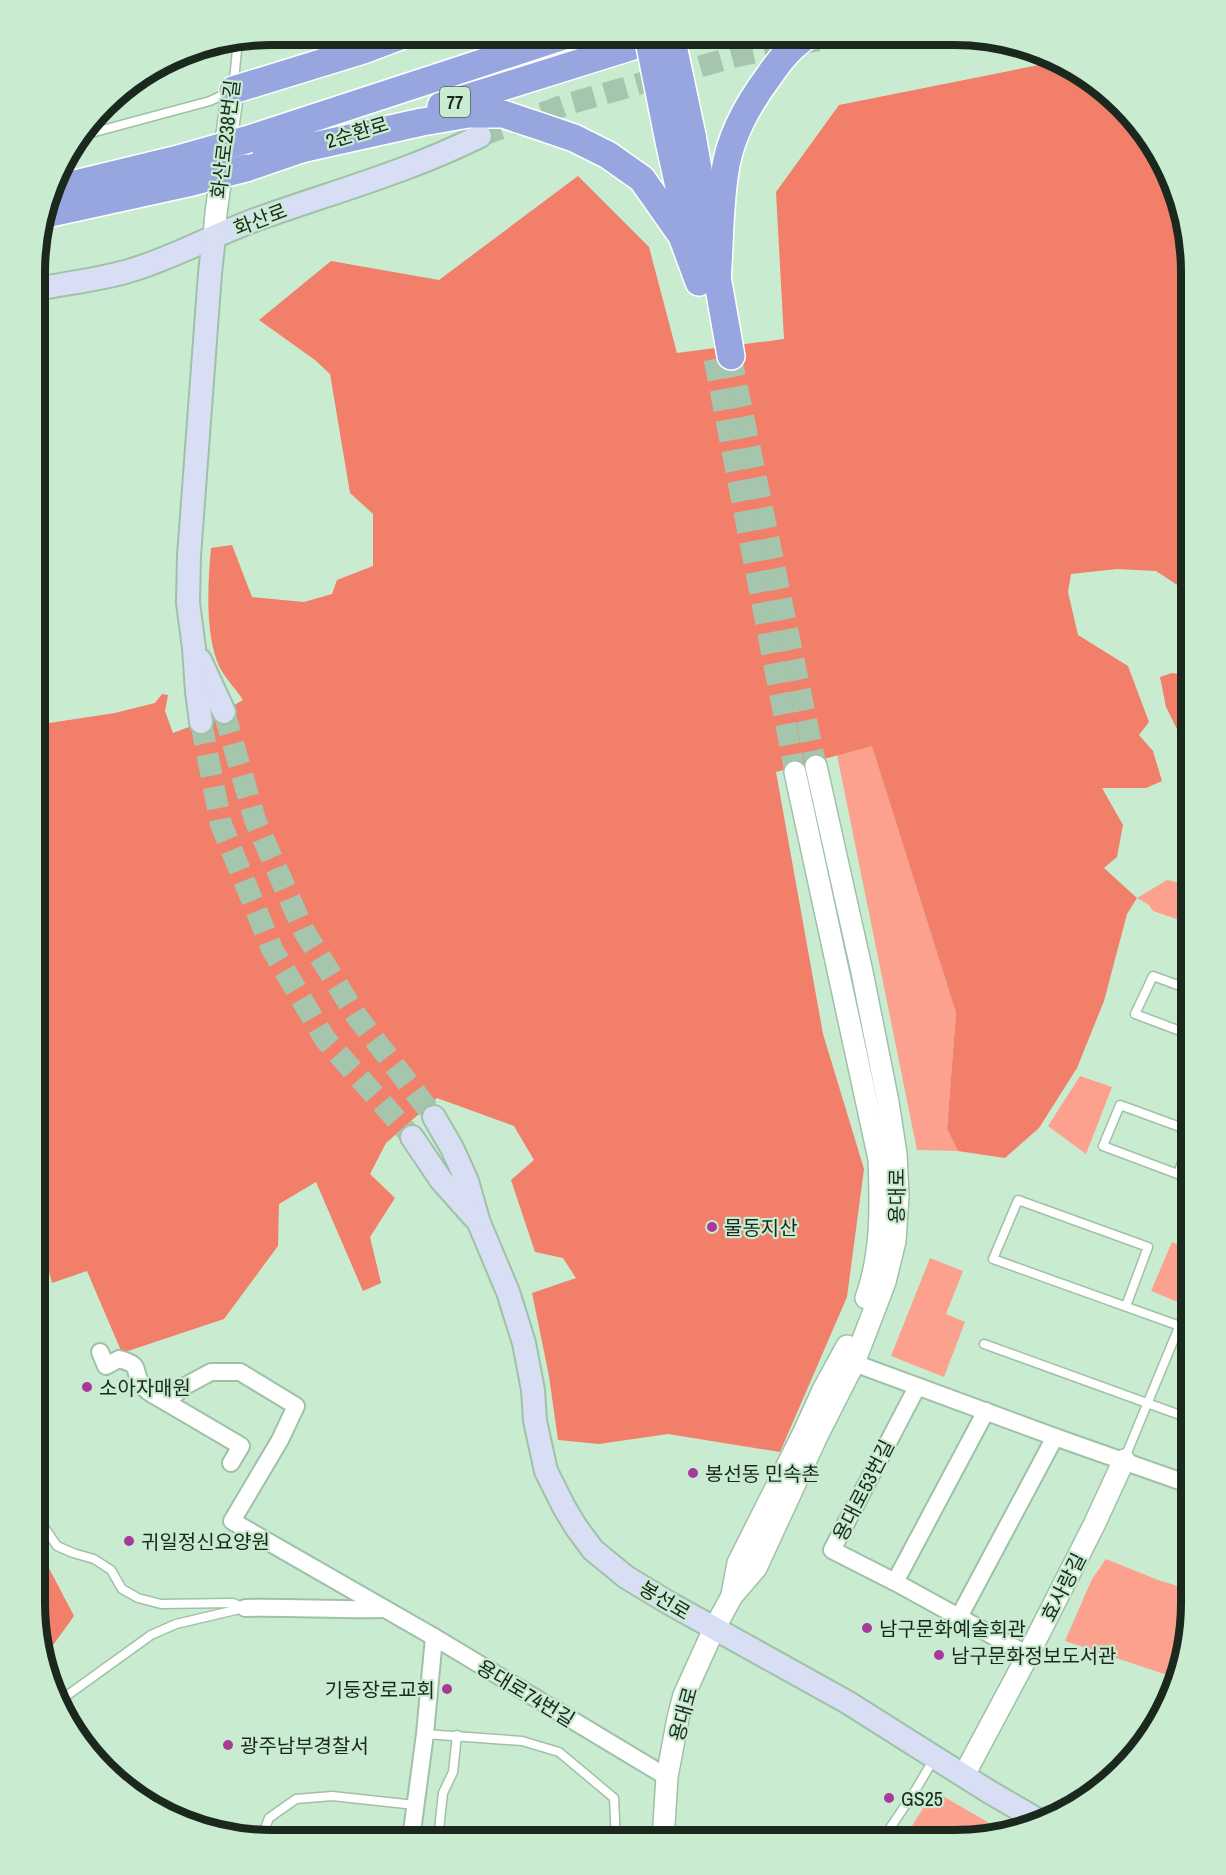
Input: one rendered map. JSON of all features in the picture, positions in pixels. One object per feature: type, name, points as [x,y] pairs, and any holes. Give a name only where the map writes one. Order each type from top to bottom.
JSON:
[{"type":"highway","points":[[233,90],[376,45]]},
{"type":"highway","name":"2순환로","points":[[53,212],[187,170],[249,139],[536,45]]},
{"type":"highway","name":"2순환로","points":[[61,188],[187,170],[246,168],[296,150],[636,45]]},
{"type":"highway","points":[[651,45],[680,138]]},
{"type":"highway","points":[[672,45],[680,138],[722,358]]},
{"type":"highway","points":[[708,281],[721,242],[721,199],[725,168],[732,143],[755,94],[794,45]]},
{"type":"highway","points":[[296,150],[422,122],[469,114],[503,114],[574,138],[608,155],[642,179],[682,236],[708,281]]},
{"type":"main road","name":"화산로","points":[[45,287],[133,270],[184,251],[241,224],[450,151],[480,136]]},
{"type":"main road","points":[[201,722],[195,648],[188,603],[189,556],[214,237]]},
{"type":"main road","points":[[195,648],[224,712]]},
{"type":"main road","points":[[434,1118],[452,1148],[463,1173],[479,1223]]},
{"type":"main road","points":[[412,1137],[441,1180],[479,1223]]},
{"type":"main road","name":"봉선로","points":[[479,1223],[508,1292],[524,1343],[535,1421],[546,1471],[576,1527],[594,1550],[626,1577],[714,1629],[847,1702],[1032,1816]]},
{"type":"street","name":"화산로238번길","points":[[214,237],[233,90]]},
{"type":"street","name":"용대로","points":[[664,1830],[667,1777],[684,1695],[732,1596],[756,1568],[854,1363],[885,1282],[895,1241],[898,1197],[896,1154],[888,1102],[816,766]]},
{"type":"street","name":"용대로","points":[[732,1596],[738,1563],[823,1390],[850,1341],[870,1287],[878,1241],[881,1198],[879,1160],[795,772]]},
{"type":"street","points":[[100,1352],[106,1366],[118,1359],[131,1362],[137,1368],[139,1380],[144,1388],[241,1446],[231,1463]]},
{"type":"street","points":[[854,1363],[1181,1481]]},
{"type":"street","name":"용대로74번길","points":[[166,1402],[185,1386],[211,1372],[240,1372],[296,1406],[280,1440],[232,1521],[434,1637],[667,1777]]},
{"type":"street","name":"용대로53번길","points":[[895,1582],[832,1550],[917,1387]]},
{"type":"street","points":[[986,1411],[895,1582],[1028,1655]]},
{"type":"street","points":[[959,1617],[1055,1437]]},
{"type":"street","name":"효사랑길","points":[[964,1775],[1028,1655],[1124,1460]]},
{"type":"street","points":[[245,1608],[383,1609]]},
{"type":"street","points":[[412,1830],[425,1734],[434,1637]]},
{"type":"lane","name":"화산로238번길","points":[[233,90],[237,48]]},
{"type":"lane","points":[[93,132],[210,100],[233,90]]},
{"type":"lane","points":[[1181,986],[1153,975],[1135,1014],[1181,1031]]},
{"type":"lane","points":[[1181,1127],[1120,1105],[1103,1146],[1181,1175]]},
{"type":"lane","points":[[1178,1174],[1181,1165]]},
{"type":"lane","points":[[1126,1306],[1148,1247],[1018,1200],[993,1258],[1179,1326]]},
{"type":"lane","points":[[1124,1460],[1181,1321]]},
{"type":"lane","points":[[984,1344],[1181,1416]]},
{"type":"lane","points":[[45,1528],[57,1546],[94,1559],[111,1570],[122,1589],[138,1598],[161,1604],[233,1603],[245,1608]]},
{"type":"lane","points":[[65,1697],[151,1635],[176,1624],[245,1608]]},
{"type":"lane","points":[[425,1734],[522,1741],[559,1752],[614,1798],[616,1830]]},
{"type":"lane","points":[[439,1830],[443,1793],[453,1772],[457,1735]]},
{"type":"lane","points":[[889,1830],[935,1757]]},
{"type":"lane","points":[[264,1830],[269,1818],[296,1798],[332,1796],[415,1805]]},
{"type":"shaded area","points":[[1045,64],[1080,83],[1104,101],[1125,122],[1143,146],[1158,172],[1177,228],[1181,257],[1181,587],[1156,571],[1117,569],[1071,574],[1068,592],[1078,635],[1128,666],[1149,722],[1139,735],[1153,751],[1162,781],[1146,788],[1102,788],[1123,825],[1117,857],[1104,868],[1137,898],[1127,914],[1104,1001],[1077,1068],[1039,1128],[1005,1158],[958,1151],[947,1129],[956,1013],[872,746],[776,772],[823,1034],[864,1169],[847,1297],[780,1452],[668,1434],[599,1444],[558,1440],[549,1376],[532,1293],[576,1278],[563,1258],[535,1252],[511,1180],[534,1160],[514,1126],[437,1098],[386,1143],[370,1174],[395,1198],[370,1237],[381,1283],[363,1291],[316,1182],[279,1204],[278,1246],[224,1319],[122,1353],[87,1271],[52,1283],[45,1257],[45,724],[115,713],[155,703],[162,694],[168,695],[165,711],[173,733],[210,719],[243,700],[222,672],[213,648],[208,605],[211,548],[232,545],[252,597],[304,602],[332,594],[337,580],[373,566],[373,514],[350,493],[330,374],[315,360],[259,320],[331,261],[439,280],[578,176],[649,247],[677,353],[784,339],[776,192],[839,105]]},
{"type":"shaded area","points":[[1172,673],[1181,674],[1181,731],[1178,731],[1166,707],[1160,677]]},
{"type":"shaded area","points":[[872,745],[956,1013],[947,1129],[958,1151],[917,1150],[837,755]]},
{"type":"shaded area","points":[[1167,880],[1181,883],[1181,921],[1153,911],[1149,905],[1137,898]]},
{"type":"shaded area","points":[[1080,1076],[1112,1087],[1086,1154],[1048,1126]]},
{"type":"shaded area","points":[[1172,1242],[1181,1246],[1181,1295],[1178,1302],[1151,1291]]},
{"type":"shaded area","points":[[930,1258],[963,1271],[946,1314],[965,1322],[944,1377],[891,1356]]},
{"type":"shaded area","points":[[1106,1559],[1181,1587],[1181,1618],[1177,1647],[1169,1676],[1065,1641],[1092,1579]]},
{"type":"shaded area","points":[[45,1561],[74,1616],[51,1648],[45,1618]]},
{"type":"shaded area","points":[[934,1791],[995,1826],[969,1830],[909,1830]]},
{"type":"tunnel","points":[[480,136],[568,104],[737,56],[793,45]]},
{"type":"tunnel","points":[[731,356],[816,766]]},
{"type":"tunnel","points":[[714,359],[795,772]]},
{"type":"tunnel","points":[[224,712],[255,820],[304,931],[358,1018],[434,1117]]},
{"type":"tunnel","points":[[201,722],[221,824],[272,949],[325,1039],[412,1137]]},
{"type":"place","name":"물동지산","points":[[712,1227]]},
{"type":"place","name":"소아자매원","points":[[87,1387]]},
{"type":"place","name":"봉선동 민속촌","points":[[693,1473]]},
{"type":"place","name":"귀일정신요양원","points":[[129,1541]]},
{"type":"place","name":"남구문화예술회관","points":[[867,1628]]},
{"type":"place","name":"남구문화정보도서관","points":[[939,1655]]},
{"type":"place","name":"기둥장로교회","points":[[447,1689]]},
{"type":"place","name":"광주남부경찰서","points":[[228,1745]]},
{"type":"place","name":"GS25","points":[[889,1798]]}]
